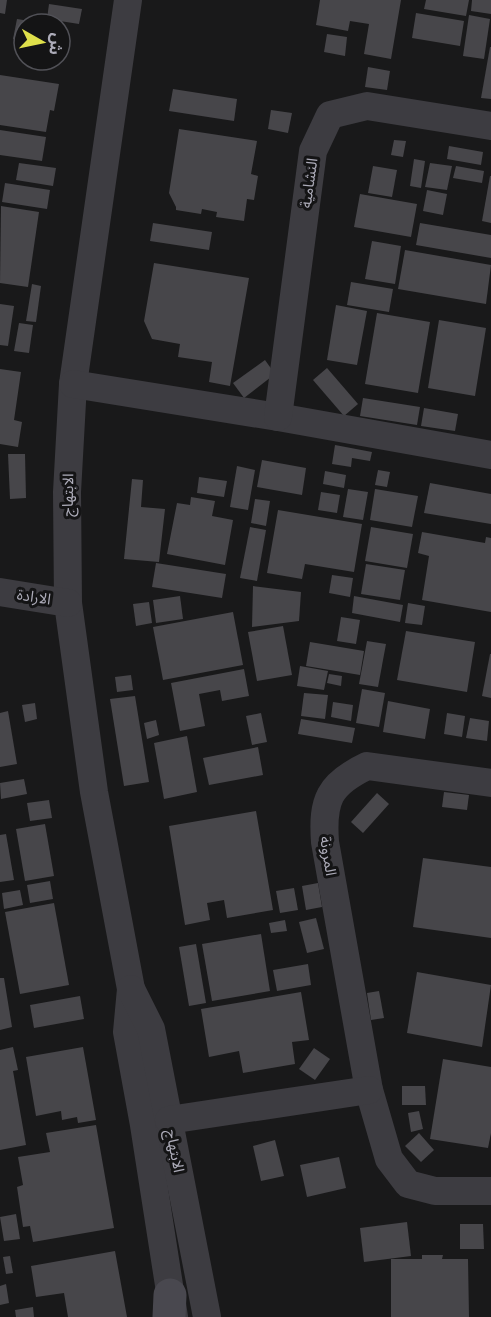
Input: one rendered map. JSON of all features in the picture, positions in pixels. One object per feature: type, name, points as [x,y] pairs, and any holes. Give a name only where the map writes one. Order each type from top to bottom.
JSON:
[{"type":"street","name":"الابتهاج","points":[[128,0],[74,384],[67,492],[68,603],[94,792],[131,989],[151,1029],[207,1317]]},
{"type":"street","name":"النشامية","points":[[278,417],[313,152],[330,115],[367,106],[491,126]]},
{"type":"street","points":[[74,384],[491,455]]},
{"type":"street","name":"الارادة","points":[[0,592],[68,603]]},
{"type":"street","name":"المرونة","points":[[491,783],[366,766],[349,774],[333,788],[323,816],[325,842],[369,1090],[389,1160],[408,1184],[435,1191],[491,1191]]},
{"type":"street","name":"الابتهاج","points":[[131,989],[127,1032],[144,1125],[171,1310]]},
{"type":"street","points":[[169,1120],[369,1090]]},
{"type":"building","points":[[0,0],[7,0],[5,14],[0,13]]},
{"type":"building","points":[[320,0],[401,0],[391,59],[364,54],[369,24],[350,21],[348,31],[316,25]]},
{"type":"building","points":[[426,0],[469,0],[466,16],[424,9]]},
{"type":"building","points":[[472,0],[491,0],[491,14],[471,11]]},
{"type":"building","points":[[49,4],[82,9],[79,24],[72,23],[72,12],[48,12]]},
{"type":"building","points":[[416,13],[464,21],[460,46],[412,38]]},
{"type":"building","points":[[469,15],[490,19],[484,59],[463,56]]},
{"type":"building","points":[[327,34],[347,37],[345,56],[324,52]]},
{"type":"building","points":[[491,47],[491,99],[481,98]]},
{"type":"building","points":[[368,67],[390,71],[387,90],[365,87]]},
{"type":"building","points":[[0,75],[59,84],[54,111],[50,110],[46,132],[0,125]]},
{"type":"building","points":[[173,89],[237,99],[234,121],[169,111]]},
{"type":"building","points":[[271,110],[292,113],[288,133],[268,129]]},
{"type":"building","points":[[179,129],[257,141],[251,174],[258,176],[254,200],[247,199],[244,221],[216,217],[217,212],[202,209],[201,214],[176,210],[169,193]]},
{"type":"building","points":[[0,130],[46,137],[42,161],[0,155]]},
{"type":"building","points":[[394,140],[406,141],[403,157],[391,155]]},
{"type":"building","points":[[449,146],[483,152],[481,165],[447,159]]},
{"type":"building","points":[[414,159],[425,161],[421,188],[410,186]]},
{"type":"building","points":[[19,163],[56,168],[53,186],[16,180]]},
{"type":"building","points":[[430,163],[452,166],[447,190],[425,187]]},
{"type":"building","points":[[373,166],[397,170],[392,197],[368,193]]},
{"type":"building","points":[[456,166],[484,171],[482,183],[453,178]]},
{"type":"building","points":[[491,176],[491,223],[482,221]]},
{"type":"building","points":[[5,183],[50,190],[47,209],[2,202]]},
{"type":"building","points":[[427,190],[447,194],[443,215],[423,211]]},
{"type":"building","points":[[360,194],[417,204],[411,237],[354,227]]},
{"type":"building","points":[[1,206],[39,212],[28,287],[0,283]]},
{"type":"building","points":[[153,223],[212,232],[209,250],[150,241]]},
{"type":"building","points":[[420,223],[491,235],[491,258],[416,245]]},
{"type":"building","points":[[372,241],[401,246],[395,284],[365,279]]},
{"type":"building","points":[[405,250],[491,265],[486,304],[398,289]]},
{"type":"building","points":[[154,263],[249,278],[230,386],[209,382],[212,362],[178,357],[180,344],[152,339],[144,321]]},
{"type":"building","points":[[351,282],[393,289],[389,312],[347,305]]},
{"type":"building","points":[[32,284],[41,286],[36,322],[26,321]]},
{"type":"building","points":[[0,304],[14,306],[8,346],[0,345]]},
{"type":"building","points":[[336,305],[367,311],[357,365],[327,360]]},
{"type":"building","points":[[377,313],[430,322],[418,393],[365,384]]},
{"type":"building","points":[[439,320],[486,328],[475,396],[428,388]]},
{"type":"building","points":[[19,323],[33,325],[29,353],[14,351]]},
{"type":"building","points":[[265,360],[275,374],[244,398],[233,383]]},
{"type":"building","points":[[327,368],[358,404],[344,416],[313,380]]},
{"type":"building","points":[[0,369],[21,372],[14,420],[22,422],[18,447],[0,444]]},
{"type":"building","points":[[363,398],[420,407],[417,425],[360,416]]},
{"type":"building","points":[[424,408],[458,414],[455,431],[421,426]]},
{"type":"building","points":[[335,445],[372,452],[370,461],[352,458],[351,467],[332,464]]},
{"type":"building","points":[[8,454],[25,454],[26,498],[10,499]]},
{"type":"building","points":[[262,460],[306,468],[302,495],[257,487]]},
{"type":"building","points":[[237,466],[255,470],[248,510],[230,507]]},
{"type":"building","points":[[378,470],[390,472],[387,487],[375,485]]},
{"type":"building","points":[[325,471],[346,475],[344,488],[323,484]]},
{"type":"building","points":[[199,477],[227,481],[224,497],[197,493]]},
{"type":"building","points":[[132,479],[143,480],[141,507],[165,509],[159,562],[124,559]]},
{"type":"building","points":[[430,483],[491,494],[491,524],[424,513]]},
{"type":"building","points":[[348,489],[368,492],[363,520],[343,517]]},
{"type":"building","points":[[375,489],[418,496],[412,527],[370,520]]},
{"type":"building","points":[[321,492],[340,495],[337,513],[318,510]]},
{"type":"building","points":[[191,497],[215,501],[212,516],[233,520],[225,565],[167,554],[177,503],[190,505]]},
{"type":"building","points":[[255,499],[270,501],[266,526],[251,523]]},
{"type":"building","points":[[278,510],[362,524],[354,572],[305,564],[302,579],[267,573]]},
{"type":"building","points":[[250,527],[266,530],[257,581],[240,578]]},
{"type":"building","points":[[371,527],[413,534],[407,568],[365,561]]},
{"type":"building","points":[[422,532],[485,543],[486,537],[491,538],[491,612],[422,600],[429,556],[418,553]]},
{"type":"building","points":[[156,563],[226,574],[222,598],[152,587]]},
{"type":"building","points":[[366,564],[405,570],[400,600],[361,594]]},
{"type":"building","points":[[332,575],[353,578],[350,597],[329,593]]},
{"type":"building","points":[[253,586],[301,592],[299,621],[252,627]]},
{"type":"building","points":[[180,596],[183,619],[156,623],[153,600]]},
{"type":"building","points":[[354,596],[403,605],[400,622],[352,613]]},
{"type":"building","points":[[149,602],[152,623],[136,626],[133,604]]},
{"type":"building","points":[[408,603],[425,606],[422,625],[405,623]]},
{"type":"building","points":[[233,612],[243,665],[163,680],[153,627]]},
{"type":"building","points":[[341,617],[360,620],[356,644],[337,641]]},
{"type":"building","points":[[283,626],[292,675],[257,681],[248,632]]},
{"type":"building","points":[[406,631],[475,642],[467,692],[397,680]]},
{"type":"building","points":[[367,641],[386,644],[378,687],[359,684]]},
{"type":"building","points":[[310,642],[364,651],[360,675],[306,666]]},
{"type":"building","points":[[491,654],[491,698],[482,696]]},
{"type":"building","points":[[300,666],[328,671],[324,690],[297,686]]},
{"type":"building","points":[[244,669],[249,696],[222,701],[220,690],[199,694],[205,726],[180,731],[171,683]]},
{"type":"building","points":[[329,674],[342,676],[341,686],[327,683]]},
{"type":"building","points":[[131,675],[133,690],[117,692],[115,677]]},
{"type":"building","points":[[362,689],[385,693],[379,727],[356,723]]},
{"type":"building","points":[[304,693],[328,695],[325,719],[301,716]]},
{"type":"building","points":[[135,696],[149,782],[124,786],[110,699]]},
{"type":"building","points":[[388,701],[430,709],[425,739],[383,732]]},
{"type":"building","points":[[333,702],[353,705],[351,721],[331,717]]},
{"type":"building","points":[[35,703],[37,719],[25,722],[22,705]]},
{"type":"building","points":[[8,711],[17,764],[0,767],[0,713]]},
{"type":"building","points":[[261,713],[267,742],[252,745],[246,716]]},
{"type":"building","points":[[447,713],[465,716],[462,737],[444,734]]},
{"type":"building","points":[[470,718],[489,721],[487,741],[466,738]]},
{"type":"building","points":[[301,719],[355,728],[352,743],[298,734]]},
{"type":"building","points":[[156,720],[159,735],[147,739],[144,723]]},
{"type":"building","points":[[187,736],[197,792],[164,799],[154,743]]},
{"type":"building","points":[[258,747],[263,775],[209,785],[203,758]]},
{"type":"building","points":[[24,779],[27,794],[1,799],[0,783]]},
{"type":"building","points":[[444,792],[469,795],[467,810],[442,807]]},
{"type":"building","points":[[377,793],[389,804],[363,833],[351,822]]},
{"type":"building","points":[[49,800],[52,818],[30,821],[27,803]]},
{"type":"building","points":[[256,811],[273,910],[227,918],[224,900],[207,903],[210,920],[185,925],[169,826]]},
{"type":"building","points":[[45,824],[54,876],[25,881],[16,829]]},
{"type":"building","points":[[6,834],[14,880],[0,882],[0,835]]},
{"type":"building","points":[[423,858],[491,867],[491,938],[413,927]]},
{"type":"building","points":[[50,881],[53,899],[30,903],[27,885]]},
{"type":"building","points":[[318,883],[322,907],[306,910],[302,886]]},
{"type":"building","points":[[294,888],[298,910],[280,913],[276,891]]},
{"type":"building","points":[[20,890],[23,905],[4,909],[2,893]]},
{"type":"building","points":[[54,903],[69,985],[20,994],[5,912]]},
{"type":"building","points":[[316,918],[324,949],[307,953],[299,922]]},
{"type":"building","points":[[285,920],[287,931],[271,933],[269,923]]},
{"type":"building","points":[[261,934],[270,991],[212,1001],[202,944]]},
{"type":"building","points":[[196,944],[206,1003],[189,1006],[179,947]]},
{"type":"building","points":[[308,964],[311,985],[277,991],[273,970]]},
{"type":"building","points":[[417,972],[491,985],[482,1047],[407,1033]]},
{"type":"building","points":[[0,978],[4,978],[12,1027],[0,1030]]},
{"type":"building","points":[[379,991],[384,1018],[371,1020],[367,993]]},
{"type":"building","points":[[301,992],[309,1040],[292,1042],[295,1064],[243,1073],[239,1051],[209,1057],[201,1009]]},
{"type":"building","points":[[80,996],[84,1019],[34,1028],[30,1005]]},
{"type":"building","points":[[13,1047],[18,1070],[13,1071],[26,1145],[0,1150],[0,1050]]},
{"type":"building","points":[[83,1047],[96,1120],[78,1123],[77,1117],[62,1120],[61,1111],[36,1116],[26,1057]]},
{"type":"building","points":[[314,1048],[330,1059],[315,1080],[299,1069]]},
{"type":"building","points":[[443,1059],[491,1067],[491,1133],[488,1148],[430,1139]]},
{"type":"building","points":[[402,1086],[425,1086],[426,1105],[402,1105]]},
{"type":"building","points":[[419,1111],[423,1129],[411,1132],[408,1113]]},
{"type":"building","points":[[96,1125],[114,1228],[33,1242],[30,1226],[23,1227],[17,1187],[23,1185],[18,1157],[50,1152],[46,1133]]},
{"type":"building","points":[[419,1133],[434,1150],[421,1162],[405,1146]]},
{"type":"building","points":[[275,1140],[284,1176],[261,1181],[253,1146]]},
{"type":"building","points":[[339,1157],[346,1188],[307,1197],[300,1165]]},
{"type":"building","points":[[16,1214],[20,1239],[4,1241],[0,1217]]},
{"type":"building","points":[[407,1222],[411,1256],[364,1262],[360,1228]]},
{"type":"building","points":[[460,1224],[483,1224],[484,1249],[460,1249]]},
{"type":"building","points":[[115,1251],[127,1317],[68,1317],[64,1293],[36,1297],[31,1266]]},
{"type":"building","points":[[422,1255],[443,1255],[442,1259],[468,1259],[469,1317],[391,1317],[391,1259],[422,1259]]},
{"type":"building","points":[[10,1256],[13,1273],[6,1274],[3,1257]]},
{"type":"building","points":[[6,1284],[9,1303],[0,1305],[0,1286]]},
{"type":"building","points":[[33,1307],[34,1317],[16,1317],[15,1310]]}]
